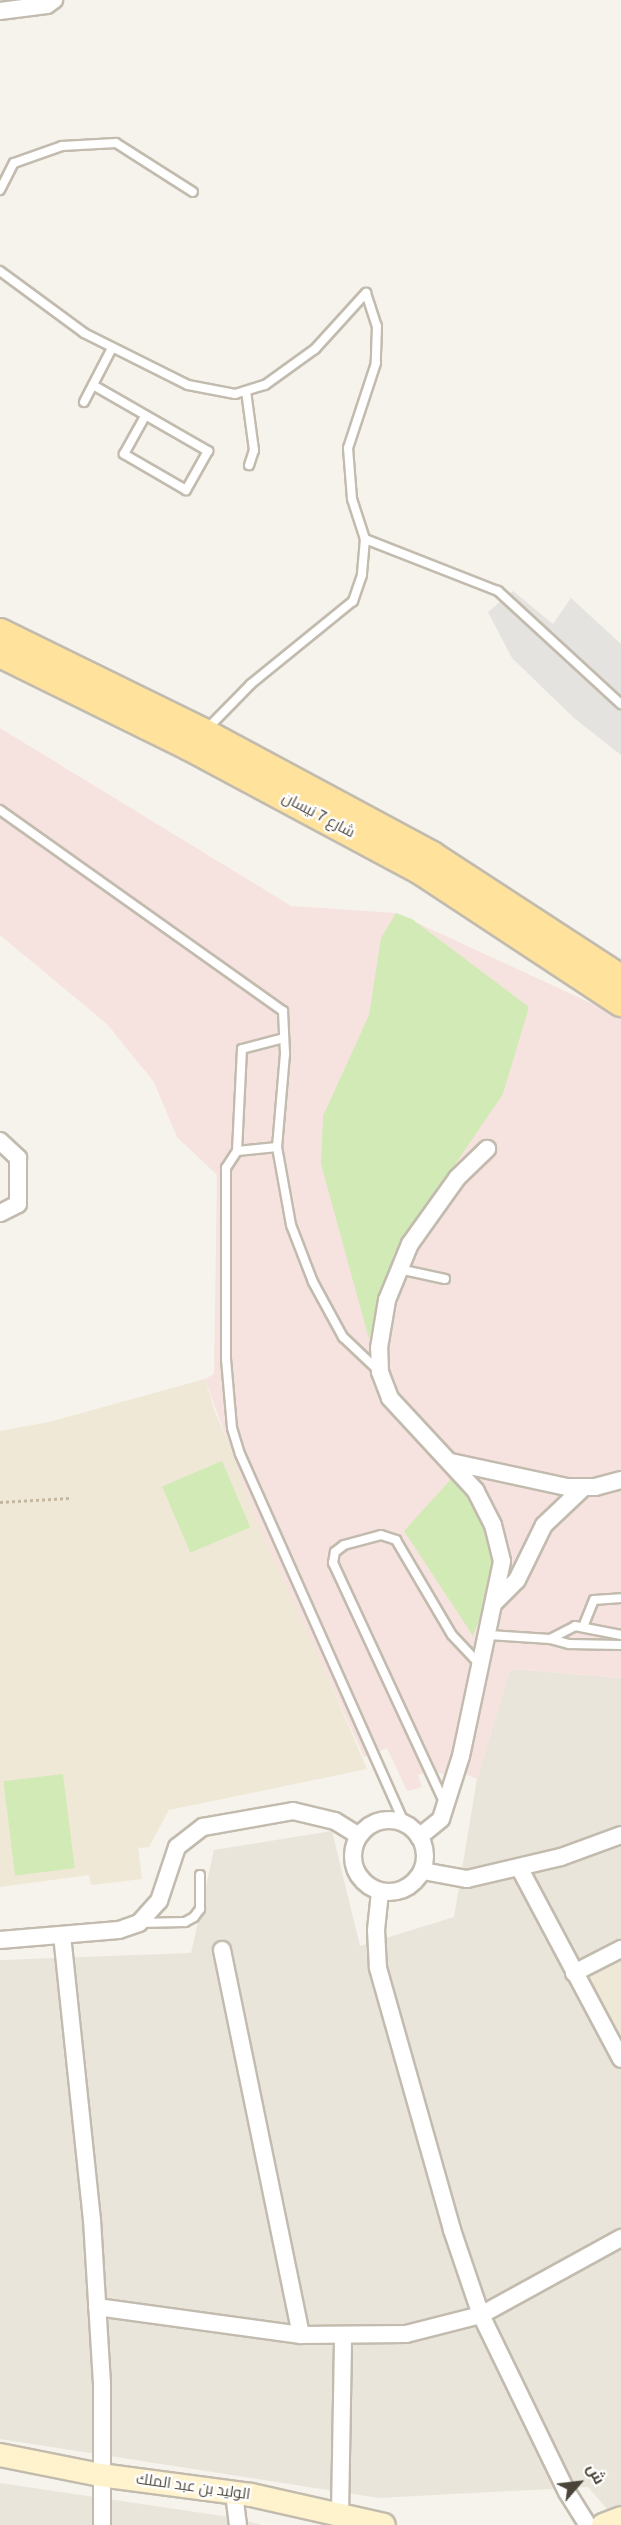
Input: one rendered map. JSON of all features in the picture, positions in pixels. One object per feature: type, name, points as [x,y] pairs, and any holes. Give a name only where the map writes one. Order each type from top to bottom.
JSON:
[{"type":"main road","name":"شارع 7 نيسان","points":[[0,632],[196,740],[422,872],[621,1003]]},
{"type":"main road","name":"شارع 7 نيسان","points":[[0,654],[196,740],[432,855],[621,978]]},
{"type":"main road","name":"الوليد بن عبد الملك","points":[[0,2456],[100,2475],[234,2493],[384,2525]]},
{"type":"main road","points":[[603,2525],[621,2518]]},
{"type":"street","points":[[0,10],[47,4],[54,0]]},
{"type":"street","points":[[0,1141],[18,1158],[18,1204],[0,1213]]},
{"type":"street","points":[[419,1837],[435,1826],[446,1807],[483,1667],[502,1561],[493,1525],[476,1491],[450,1461],[398,1409],[381,1372],[381,1336],[398,1269],[410,1244],[451,1186],[487,1149]]},
{"type":"street","points":[[450,1461],[583,1488],[621,1480]]},
{"type":"street","points":[[495,1602],[517,1580],[544,1525],[583,1488]]},
{"type":"street","points":[[0,1940],[119,1929],[139,1923],[159,1901],[177,1847],[203,1827],[293,1811],[335,1821],[359,1836]]},
{"type":"street","points":[[375,1823],[404,1823],[419,1837],[424,1847],[423,1871],[409,1887],[380,1892],[361,1879],[355,1869],[354,1846],[359,1836],[375,1823]]},
{"type":"street","points":[[423,1871],[467,1879],[520,1869],[621,1835]]},
{"type":"street","points":[[520,1869],[621,2059]]},
{"type":"street","points":[[380,1892],[375,1930],[378,1968],[425,2143],[481,2315],[567,2492],[588,2525]]},
{"type":"street","points":[[62,1935],[84,2139],[97,2307],[102,2383],[100,2475],[102,2525]]},
{"type":"street","points":[[574,1972],[621,1949]]},
{"type":"street","points":[[222,1950],[301,2335]]},
{"type":"street","points":[[97,2307],[301,2335],[406,2334],[481,2315],[621,2238]]},
{"type":"street","points":[[340,2514],[343,2335]]},
{"type":"street","points":[[234,2493],[238,2525]]},
{"type":"lane","points":[[0,190],[14,164],[62,146],[116,143],[193,192]]},
{"type":"lane","points":[[0,271],[84,333],[112,348],[188,385],[235,394],[265,385],[315,349],[366,293],[377,326],[376,363],[348,448],[352,499],[365,539],[362,575],[353,601],[252,684],[196,740]]},
{"type":"lane","points":[[84,402],[112,348]]},
{"type":"lane","points":[[93,385],[144,418],[208,451],[186,490],[124,454],[144,418]]},
{"type":"lane","points":[[246,390],[254,450],[249,465]]},
{"type":"lane","points":[[365,539],[498,591],[621,705]]},
{"type":"lane","points":[[0,810],[283,1011],[284,1038],[277,1147],[291,1225],[313,1282],[343,1337],[381,1372]]},
{"type":"lane","points":[[284,1038],[242,1049],[237,1151],[229,1160],[226,1176],[226,1359],[235,1440],[404,1823]]},
{"type":"lane","points":[[237,1151],[277,1147]]},
{"type":"lane","points":[[398,1269],[445,1278]]},
{"type":"lane","points":[[446,1807],[333,1563],[335,1552],[344,1545],[381,1535],[396,1540],[452,1635],[483,1667]]},
{"type":"lane","points":[[583,1627],[594,1599],[621,1598]]},
{"type":"lane","points":[[550,1639],[575,1626],[621,1635]]},
{"type":"lane","points":[[489,1635],[621,1645]]},
{"type":"lane","points":[[139,1923],[185,1922],[194,1917],[200,1909],[200,1875]]},
{"type":"path","points":[[0,1502],[69,1498]]},
{"type":"shaded area","points":[[513,591],[553,624],[571,598],[621,644],[621,755],[574,718],[512,658],[488,612]]},
{"type":"shaded area","points":[[0,728],[291,906],[396,913],[621,1017],[621,1678],[510,1669],[477,1779],[451,1768],[449,1775],[429,1771],[418,1775],[422,1787],[407,1791],[387,1748],[364,1757],[254,1515],[205,1379],[214,1374],[217,1175],[177,1137],[154,1082],[107,1024],[0,935]]},
{"type":"shaded area","points":[[205,1379],[215,1412],[367,1769],[169,1810],[149,1847],[138,1848],[142,1879],[91,1885],[89,1875],[0,1887],[0,1431],[49,1422]]},
{"type":"shaded area","points":[[510,1669],[621,1678],[621,2525],[588,2487],[379,2498],[0,2439],[0,1960],[191,1953],[214,1850],[332,1831],[360,1946],[454,1917],[477,1779]]},
{"type":"shaded area","points":[[621,1961],[621,2048],[585,1980]]},
{"type":"shaded area","points":[[0,2483],[236,2518],[262,2525],[0,2525]]},
{"type":"green space","points":[[396,913],[412,919],[529,1007],[503,1094],[394,1254],[369,1339],[321,1164],[323,1116],[369,1015],[381,938]]},
{"type":"green space","points":[[222,1461],[250,1527],[190,1553],[162,1486]]},
{"type":"green space","points":[[452,1478],[472,1499],[491,1542],[493,1583],[473,1636],[404,1531]]},
{"type":"green space","points":[[63,1774],[75,1868],[15,1876],[3,1781]]}]
